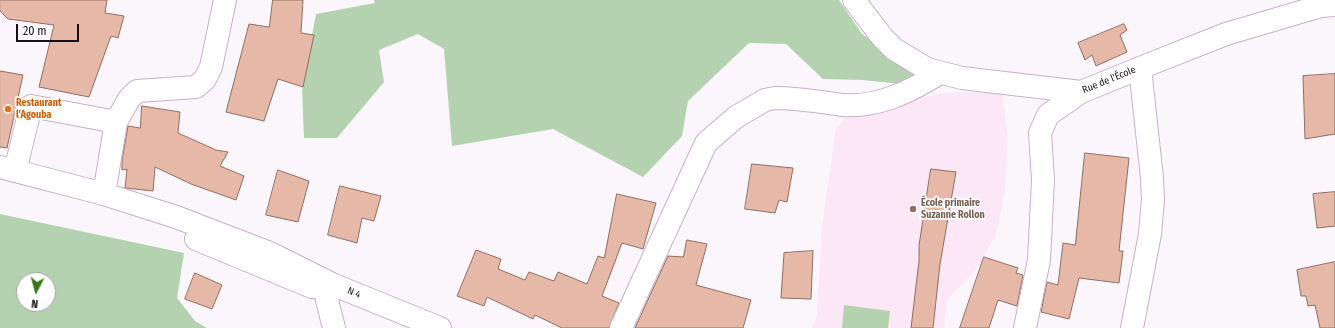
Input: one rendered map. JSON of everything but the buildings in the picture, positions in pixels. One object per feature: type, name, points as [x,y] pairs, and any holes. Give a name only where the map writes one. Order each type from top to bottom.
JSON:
[{"type":"main road","points":[[104,194],[116,122],[129,99],[137,91],[196,87],[205,79],[211,67],[225,0]]},
{"type":"main road","points":[[854,0],[882,37],[894,49],[927,69],[962,78],[1081,92]]},
{"type":"main road","name":"Rue de l'École","points":[[1025,328],[1032,301],[1040,245],[1043,180],[1040,134],[1048,114],[1081,92],[1226,34],[1321,6],[1335,5]]},
{"type":"main road","points":[[1132,328],[1150,234],[1153,200],[1140,68]]},
{"type":"main road","points":[[621,328],[706,143],[736,117],[765,100],[775,98],[790,98],[844,105],[872,102],[913,90],[940,73]]},
{"type":"main road","points":[[5,170],[30,106],[116,122]]},
{"type":"main road","name":"N 4","points":[[5,170],[104,194],[176,217],[270,253],[334,285],[440,328]]},
{"type":"main road","name":"N 4","points":[[5,170],[103,200],[265,270],[325,292],[411,328]]},
{"type":"main road","points":[[325,292],[334,328]]},
{"type":"shaded area","name":"École primaire Suzanne Rollon","points":[[1002,91],[1008,137],[1005,191],[996,235],[974,272],[947,300],[944,328],[813,328],[817,314],[822,226],[836,128],[850,113],[945,93]]},
{"type":"green space","points":[[374,0],[839,0],[862,34],[920,75],[909,85],[863,80],[823,79],[786,44],[749,43],[688,101],[682,136],[643,177],[553,129],[452,146],[444,49],[418,34],[379,50],[384,82],[337,138],[304,138],[302,90],[316,14],[375,3]]},
{"type":"green space","points":[[0,214],[184,253],[177,298],[195,321],[207,328],[0,328]]},
{"type":"green space","points":[[844,305],[890,311],[888,328],[842,328]]},
{"type":"place","name":"Restaurant l'Agouba","points":[[8,109]]},
{"type":"place","name":"École primaire Suzanne Rollon","points":[[913,209]]}]
